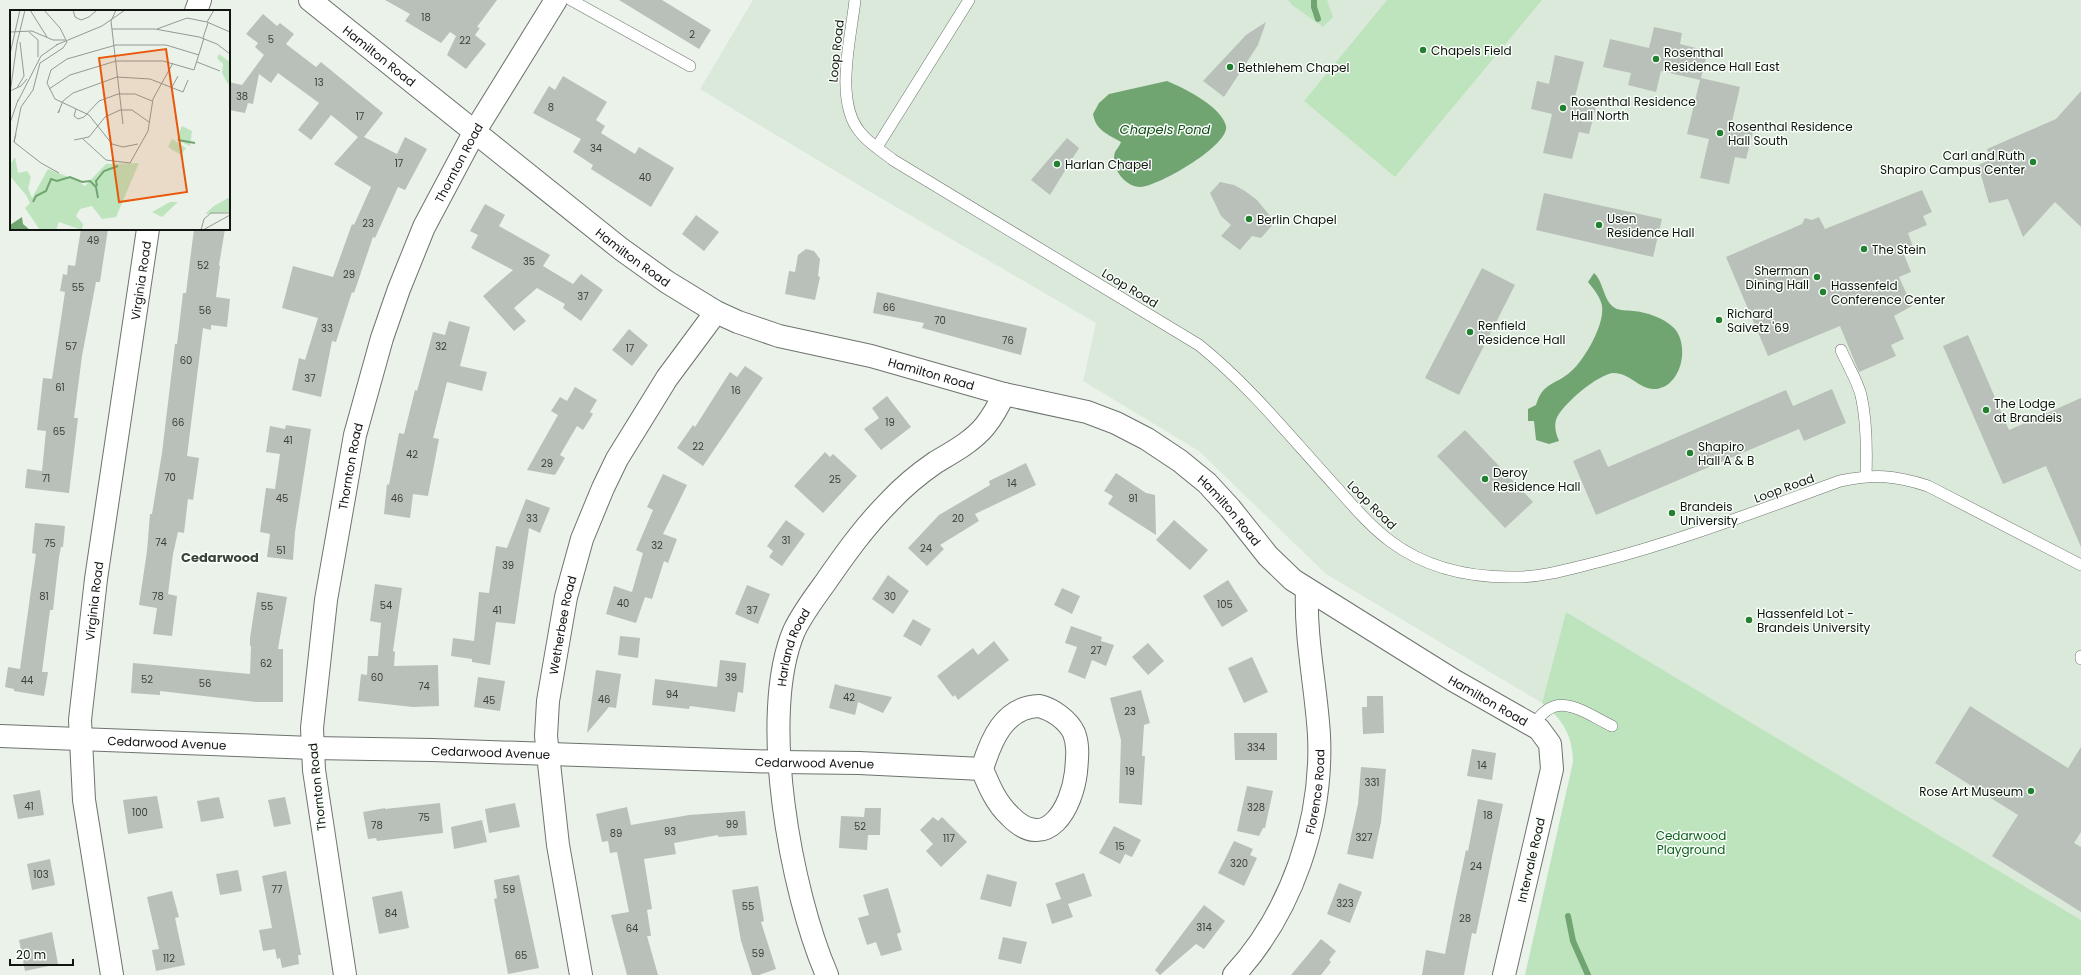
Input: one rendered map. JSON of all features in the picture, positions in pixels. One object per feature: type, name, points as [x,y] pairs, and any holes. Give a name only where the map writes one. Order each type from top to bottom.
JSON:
[{"type":"street","points":[[196,10],[200,0]]},
{"type":"street","name":"Hamilton Road","points":[[310,0],[633,258],[667,282],[716,312],[738,322],[778,336],[871,356],[1004,394],[1087,412],[1116,423],[1147,439],[1180,461],[1207,483],[1230,508],[1275,564],[1307,590],[1459,683],[1534,725],[1544,734],[1550,744]]},
{"type":"street","name":"Thornton Road","points":[[345,975],[322,827],[312,748],[314,697],[328,586],[339,517],[361,410],[388,319],[415,248],[435,204],[474,131],[556,0]]},
{"type":"street","name":"Virginia Road","points":[[112,975],[84,800],[80,739],[83,686],[92,607],[148,230]]},
{"type":"street","name":"Wetherbee Road","points":[[580,975],[564,889],[547,755],[548,701],[573,566],[592,513],[617,459],[651,402],[716,312]]},
{"type":"street","name":"Harland Road","points":[[827,975],[813,941],[797,882],[787,824],[780,762],[780,705],[785,661],[794,631],[844,554],[881,510],[914,479],[977,434],[991,418],[1004,394]]},
{"type":"street","name":"Florence Road","points":[[1234,975],[1256,948],[1282,902],[1303,854],[1311,823],[1316,793],[1319,748],[1307,625],[1307,590]]},
{"type":"street","points":[[1039,706],[1048,708],[1068,724],[1074,732],[1078,756],[1075,778],[1067,807],[1062,816],[1052,826],[1037,829],[1018,823],[996,798],[982,769],[993,738],[999,728],[1008,717],[1024,708],[1039,706]]},
{"type":"street","name":"Cedarwood Avenue","points":[[0,736],[312,748],[432,750],[547,755],[859,763],[982,769]]},
{"type":"street","name":"Intervale Road","points":[[1504,975],[1552,769],[1550,744]]},
{"type":"lane","points":[[571,0],[690,66]]},
{"type":"lane","name":"Loop Road","points":[[855,0],[845,83],[848,110],[860,132],[893,160],[1199,345],[1224,366],[1252,393],[1364,517],[1389,540],[1415,558],[1448,570],[1481,576],[1519,577],[1568,569],[1644,550],[1840,481],[1866,476],[1910,480],[1928,486],[2081,564]]},
{"type":"lane","points":[[877,147],[969,0]]},
{"type":"lane","points":[[1841,350],[1860,394],[1864,414],[1867,443],[1866,476]]},
{"type":"lane","points":[[1534,725],[1545,710],[1559,705],[1580,709],[1612,726]]},
{"type":"shaded area","name":"Brandeis University","points":[[753,0],[2081,0],[2081,922],[1566,613],[1542,703],[1326,574],[1199,451],[1083,381],[1096,323],[872,193],[700,89]]},
{"type":"green space","points":[[1288,0],[1327,0],[1333,17],[1323,27],[1292,5]]},
{"type":"green space","name":"Chapels Field","points":[[1387,0],[1542,0],[1395,177],[1304,101]]},
{"type":"green space","name":"Cedarwood Playground","points":[[1566,612],[2081,920],[2081,975],[1525,975],[1573,762],[1571,744],[1565,728],[1561,721],[1542,703]]},
{"type":"water","name":"Chapels Pond","points":[[1167,81],[1192,93],[1210,105],[1223,119],[1226,126],[1224,134],[1217,144],[1205,154],[1176,173],[1149,185],[1140,187],[1134,186],[1124,180],[1115,164],[1115,152],[1121,142],[1100,128],[1093,114],[1099,103],[1109,94]]},
{"type":"water","points":[[1594,273],[1600,281],[1608,301],[1615,308],[1649,314],[1660,318],[1674,328],[1679,335],[1682,344],[1681,364],[1672,381],[1664,387],[1655,389],[1645,387],[1620,374],[1607,374],[1599,378],[1572,399],[1559,414],[1555,425],[1559,441],[1549,444],[1536,440],[1534,421],[1528,421],[1528,409],[1536,405],[1545,389],[1574,369],[1586,353],[1597,333],[1602,314],[1602,306],[1596,293],[1588,282]]},
{"type":"building","points":[[385,0],[497,0],[477,27],[480,28],[475,35],[486,44],[466,69],[447,55],[456,36],[450,32],[441,43],[405,21],[410,14]]},
{"type":"building","points":[[619,0],[662,0],[711,30],[699,49]]},
{"type":"building","points":[[263,14],[277,26],[280,23],[294,34],[286,44],[316,67],[321,62],[383,113],[364,137],[397,154],[405,137],[427,149],[405,190],[398,187],[375,238],[373,237],[354,293],[352,292],[336,342],[332,341],[321,397],[292,390],[299,358],[305,360],[318,318],[282,308],[293,266],[333,277],[352,224],[354,225],[371,187],[334,164],[358,137],[331,115],[311,140],[298,130],[319,103],[278,73],[271,83],[259,74],[253,104],[248,103],[245,113],[230,110],[230,82],[242,85],[264,55],[255,47],[258,43],[246,34]]},
{"type":"building","name":"Bethlehem Chapel","points":[[1266,22],[1258,45],[1224,97],[1203,81],[1246,35]]},
{"type":"building","points":[[1654,27],[1682,33],[1680,44],[1708,51],[1701,78],[1740,87],[1731,126],[1753,132],[1746,159],[1735,157],[1729,184],[1700,178],[1709,139],[1687,134],[1700,80],[1661,71],[1656,92],[1628,85],[1631,73],[1603,67],[1610,39],[1649,48]]},
{"type":"building","name":"Rosenthal Residence Hall North","points":[[1555,55],[1584,62],[1574,101],[1596,107],[1589,134],[1579,132],[1572,159],[1543,153],[1552,114],[1531,109],[1537,81],[1549,84]]},
{"type":"building","points":[[563,76],[607,102],[596,120],[605,126],[601,133],[635,154],[639,147],[674,168],[651,207],[591,169],[593,165],[573,152],[581,139],[533,113],[549,86],[555,90]]},
{"type":"building","name":"Carl and Ruth Shapiro Campus Center","points":[[2081,91],[2081,227],[2055,202],[2023,237],[2008,199],[1989,203],[1978,165],[1992,159],[1987,149],[2056,119]]},
{"type":"building","name":"Harlan Chapel","points":[[1067,138],[1079,148],[1050,195],[1031,180]]},
{"type":"building","name":"Berlin Chapel","points":[[1220,182],[1234,185],[1245,191],[1257,200],[1275,222],[1261,238],[1252,236],[1240,250],[1221,236],[1231,225],[1221,216],[1210,193]]},
{"type":"building","name":"Hassenfeld Conference Center","points":[[1922,190],[1932,212],[1923,216],[1927,225],[1908,233],[1913,247],[1903,252],[1911,272],[1899,277],[1912,306],[1894,316],[1904,339],[1891,345],[1896,356],[1859,372],[1840,326],[1768,356],[1726,257],[1802,224],[1805,218],[1812,220],[1819,217],[1825,229]]},
{"type":"building","name":"Usen Residence Hall","points":[[1544,193],[1662,219],[1653,257],[1536,230]]},
{"type":"building","points":[[485,204],[505,215],[499,226],[550,255],[543,266],[573,284],[581,274],[603,290],[581,321],[563,308],[565,304],[537,288],[514,308],[526,321],[514,331],[483,296],[513,270],[471,248],[478,235],[470,231]]},
{"type":"building","points":[[696,215],[719,232],[704,251],[682,234]]},
{"type":"building","points":[[81,230],[108,230],[100,282],[96,282],[82,356],[74,418],[78,418],[69,493],[25,488],[27,469],[42,471],[46,431],[37,430],[43,378],[52,379],[65,292],[60,291],[63,274],[67,275],[68,265],[75,266]]},
{"type":"building","points":[[194,230],[225,230],[219,265],[216,297],[230,299],[227,327],[211,325],[211,330],[203,328],[187,456],[199,458],[193,500],[188,499],[184,533],[178,532],[173,554],[168,594],[177,596],[172,636],[153,634],[157,608],[139,605],[147,551],[150,514],[152,514],[162,453],[175,344],[177,344],[183,293],[186,293]]},
{"type":"building","points":[[806,249],[814,251],[820,259],[818,276],[820,277],[815,300],[785,294],[789,271],[795,272],[798,255]]},
{"type":"building","name":"Renfield Residence Hall","points":[[1482,268],[1515,285],[1459,395],[1425,378]]},
{"type":"building","points":[[877,292],[1027,328],[1021,355],[922,328],[924,323],[873,313]]},
{"type":"building","points":[[449,321],[470,327],[460,366],[487,372],[482,391],[447,382],[433,438],[439,439],[428,496],[413,494],[410,518],[384,514],[387,484],[389,485],[399,433],[404,434],[415,390],[417,391],[433,332],[445,335]]},
{"type":"building","points":[[629,329],[648,345],[632,366],[612,350]]},
{"type":"building","points":[[1968,335],[2009,430],[2081,398],[2081,547],[2046,466],[2003,484],[1943,346]]},
{"type":"building","points":[[745,366],[763,378],[703,466],[677,448],[693,425],[695,427],[730,372],[737,377]]},
{"type":"building","points":[[575,387],[597,400],[590,412],[593,414],[583,430],[577,426],[560,455],[565,458],[555,475],[527,470],[558,415],[551,411],[560,397],[567,401]]},
{"type":"building","name":"Shapiro Hall A & B","points":[[1832,389],[1846,423],[1804,441],[1799,429],[1596,515],[1573,461],[1600,449],[1608,467],[1786,390],[1793,406]]},
{"type":"building","points":[[887,396],[911,427],[881,450],[864,429],[879,418],[872,408]]},
{"type":"building","points":[[286,425],[311,429],[295,532],[293,560],[267,557],[270,534],[260,532],[266,488],[275,489],[280,454],[266,452],[270,426],[285,429]]},
{"type":"building","name":"Deroy Residence Hall","points":[[1465,430],[1533,502],[1505,528],[1437,456]]},
{"type":"building","points":[[825,452],[830,457],[833,454],[857,476],[823,513],[794,486]]},
{"type":"building","points":[[1026,463],[1036,485],[975,514],[979,521],[940,545],[944,549],[927,566],[908,548],[939,515],[990,485],[989,481]]},
{"type":"building","points":[[1116,473],[1146,493],[1155,495],[1156,535],[1108,504],[1113,496],[1104,491]]},
{"type":"building","points":[[663,474],[687,485],[663,534],[677,539],[668,563],[664,561],[652,599],[645,597],[636,623],[606,614],[614,586],[632,592],[643,553],[636,550],[653,510],[647,507]]},
{"type":"building","points":[[526,499],[550,508],[540,533],[529,528],[515,624],[496,622],[490,665],[472,662],[472,659],[451,656],[453,638],[474,641],[479,592],[489,593],[496,546],[507,548]]},
{"type":"building","points":[[786,520],[805,534],[782,566],[769,557],[773,551],[767,546]]},
{"type":"building","points":[[1174,520],[1208,550],[1190,570],[1156,540]]},
{"type":"building","points":[[35,523],[65,526],[63,547],[61,547],[59,557],[53,610],[50,610],[42,672],[48,672],[44,696],[14,691],[14,689],[5,687],[8,667],[20,669],[36,554],[32,553]]},
{"type":"building","points":[[888,575],[909,591],[893,614],[872,599]]},
{"type":"building","points":[[1228,580],[1248,611],[1222,627],[1203,596]]},
{"type":"building","points":[[375,584],[402,588],[393,651],[395,652],[394,666],[438,665],[439,706],[413,707],[358,701],[361,674],[367,675],[368,656],[378,656],[381,623],[370,621]]},
{"type":"building","points":[[747,585],[770,594],[758,624],[735,614]]},
{"type":"building","points":[[1062,588],[1080,596],[1072,614],[1054,605]]},
{"type":"building","points":[[257,592],[287,597],[278,649],[283,649],[283,702],[257,702],[160,691],[160,695],[131,693],[133,663],[250,674],[250,638]]},
{"type":"building","points":[[913,619],[931,629],[921,646],[903,636]]},
{"type":"building","points":[[1071,626],[1102,637],[1101,641],[1114,645],[1106,666],[1092,660],[1085,679],[1068,672],[1077,647],[1065,643]]},
{"type":"building","points":[[620,636],[640,638],[638,658],[618,655]]},
{"type":"building","points":[[994,641],[1009,660],[958,700],[955,695],[953,697],[937,676],[973,648],[978,655]]},
{"type":"building","points":[[1148,643],[1164,661],[1148,675],[1132,657]]},
{"type":"building","points":[[1252,657],[1268,692],[1244,703],[1228,668]]},
{"type":"building","points":[[720,660],[746,663],[743,693],[738,692],[735,712],[690,706],[689,709],[652,705],[655,679],[717,687]]},
{"type":"building","points":[[596,670],[621,674],[616,708],[609,707],[587,733]]},
{"type":"building","points":[[478,677],[505,681],[500,711],[474,707]]},
{"type":"building","points":[[835,684],[892,697],[883,713],[858,702],[855,715],[829,708]]},
{"type":"building","points":[[1141,690],[1150,723],[1144,725],[1142,756],[1145,756],[1142,805],[1119,803],[1121,740],[1110,698]]},
{"type":"building","points":[[1367,696],[1383,696],[1384,733],[1363,734],[1362,707],[1367,707]]},
{"type":"building","name":"Rose Art Museum","points":[[1970,706],[2068,768],[2081,747],[2081,832],[2074,843],[2081,847],[2081,912],[1992,856],[2018,815],[1935,763]]},
{"type":"building","points":[[1234,733],[1277,733],[1277,760],[1235,760]]},
{"type":"building","points":[[1472,749],[1496,753],[1492,780],[1467,776]]},
{"type":"building","points":[[1361,767],[1386,769],[1381,822],[1373,859],[1347,854],[1358,804]]},
{"type":"building","points":[[1247,786],[1273,791],[1265,828],[1263,828],[1259,836],[1237,831]]},
{"type":"building","points":[[40,790],[44,815],[18,819],[13,795]]},
{"type":"building","points":[[157,796],[163,828],[128,834],[123,800]]},
{"type":"building","points":[[219,797],[224,818],[201,822],[197,801]]},
{"type":"building","points":[[285,797],[291,824],[274,827],[268,800]]},
{"type":"building","points":[[1478,799],[1503,804],[1476,934],[1472,933],[1464,975],[1422,975],[1426,950],[1445,954]]},
{"type":"building","points":[[440,803],[443,833],[377,841],[376,838],[368,839],[363,812],[385,808]]},
{"type":"building","points":[[515,803],[520,827],[489,833],[485,809]]},
{"type":"building","points":[[627,807],[631,825],[689,815],[745,811],[747,835],[718,837],[718,835],[674,843],[676,854],[644,859],[652,909],[647,910],[651,936],[647,936],[658,975],[627,975],[611,915],[629,912],[617,852],[610,853],[608,841],[602,842],[596,814]]},
{"type":"building","points":[[865,808],[881,808],[880,835],[868,835],[867,850],[839,848],[841,816],[864,817]]},
{"type":"building","points":[[933,817],[938,821],[942,817],[967,842],[941,867],[926,851],[933,844],[920,830]]},
{"type":"building","points":[[482,820],[487,842],[454,849],[451,827]]},
{"type":"building","points":[[1114,826],[1141,840],[1132,857],[1125,854],[1120,864],[1099,853]]},
{"type":"building","points":[[1234,841],[1253,849],[1250,855],[1257,858],[1244,886],[1218,873]]},
{"type":"building","points":[[50,859],[55,885],[32,890],[27,864]]},
{"type":"building","points":[[238,870],[242,891],[220,895],[216,874]]},
{"type":"building","points":[[286,871],[301,955],[298,955],[299,964],[282,968],[280,958],[277,959],[275,949],[263,951],[259,930],[272,928],[262,876]]},
{"type":"building","points":[[1084,873],[1092,896],[1068,904],[1073,917],[1052,924],[1046,904],[1061,899],[1055,883]]},
{"type":"building","points":[[987,874],[1017,882],[1011,907],[980,899]]},
{"type":"building","points":[[519,875],[539,968],[508,974],[494,899],[497,898],[494,880]]},
{"type":"building","points":[[1339,883],[1362,892],[1350,923],[1327,914]]},
{"type":"building","points":[[758,886],[764,921],[761,922],[776,969],[759,975],[752,975],[741,941],[732,890]]},
{"type":"building","points":[[888,888],[901,932],[897,934],[902,950],[881,956],[876,942],[867,945],[858,918],[869,915],[863,895]]},
{"type":"building","points":[[172,891],[179,917],[175,918],[185,965],[156,971],[152,950],[159,949],[147,897]]},
{"type":"building","points":[[402,891],[409,928],[379,934],[372,897]]},
{"type":"building","points":[[1204,905],[1225,921],[1204,949],[1196,944],[1160,975],[1155,970]]},
{"type":"building","points":[[52,932],[58,964],[25,971],[19,940]]},
{"type":"building","points":[[1003,937],[1027,942],[1021,964],[998,959]]},
{"type":"building","points":[[1321,939],[1336,951],[1329,960],[1331,962],[1321,975],[1291,975]]},
{"type":"waterway","points":[[1314,0],[1314,7],[1318,19]]},
{"type":"waterway","points":[[1568,916],[1573,941],[1588,975]]},
{"type":"place","name":"Chapels Field","points":[[1423,50]]},
{"type":"place","name":"Rosenthal Residence Hall East","points":[[1656,59]]},
{"type":"place","name":"Bethlehem Chapel","points":[[1230,67]]},
{"type":"place","name":"Rosenthal Residence Hall North","points":[[1563,108]]},
{"type":"place","name":"Rosenthal Residence Hall South","points":[[1720,133]]},
{"type":"place","name":"Carl and Ruth Shapiro Campus Center","points":[[2033,162]]},
{"type":"place","name":"Harlan Chapel","points":[[1057,164]]},
{"type":"place","name":"Berlin Chapel","points":[[1249,219]]},
{"type":"place","name":"Usen Residence Hall","points":[[1599,225]]},
{"type":"place","name":"The Stein","points":[[1864,249]]},
{"type":"place","name":"Sherman Dining Hall","points":[[1817,277]]},
{"type":"place","name":"Hassenfeld Conference Center","points":[[1823,292]]},
{"type":"place","name":"Richard Saivetz '69","points":[[1719,320]]},
{"type":"place","name":"Renfield Residence Hall","points":[[1470,332]]},
{"type":"place","name":"The Lodge at Brandeis","points":[[1986,410]]},
{"type":"place","name":"Shapiro Hall A & B","points":[[1690,453]]},
{"type":"place","name":"Deroy Residence Hall","points":[[1485,479]]},
{"type":"place","name":"Brandeis University","points":[[1672,513]]},
{"type":"place","name":"Hassenfeld Lot - Brandeis University","points":[[1749,620]]},
{"type":"place","name":"Rose Art Museum","points":[[2031,791]]},
{"type":"district","name":"Cedarwood","points":[[220,557]]}]
